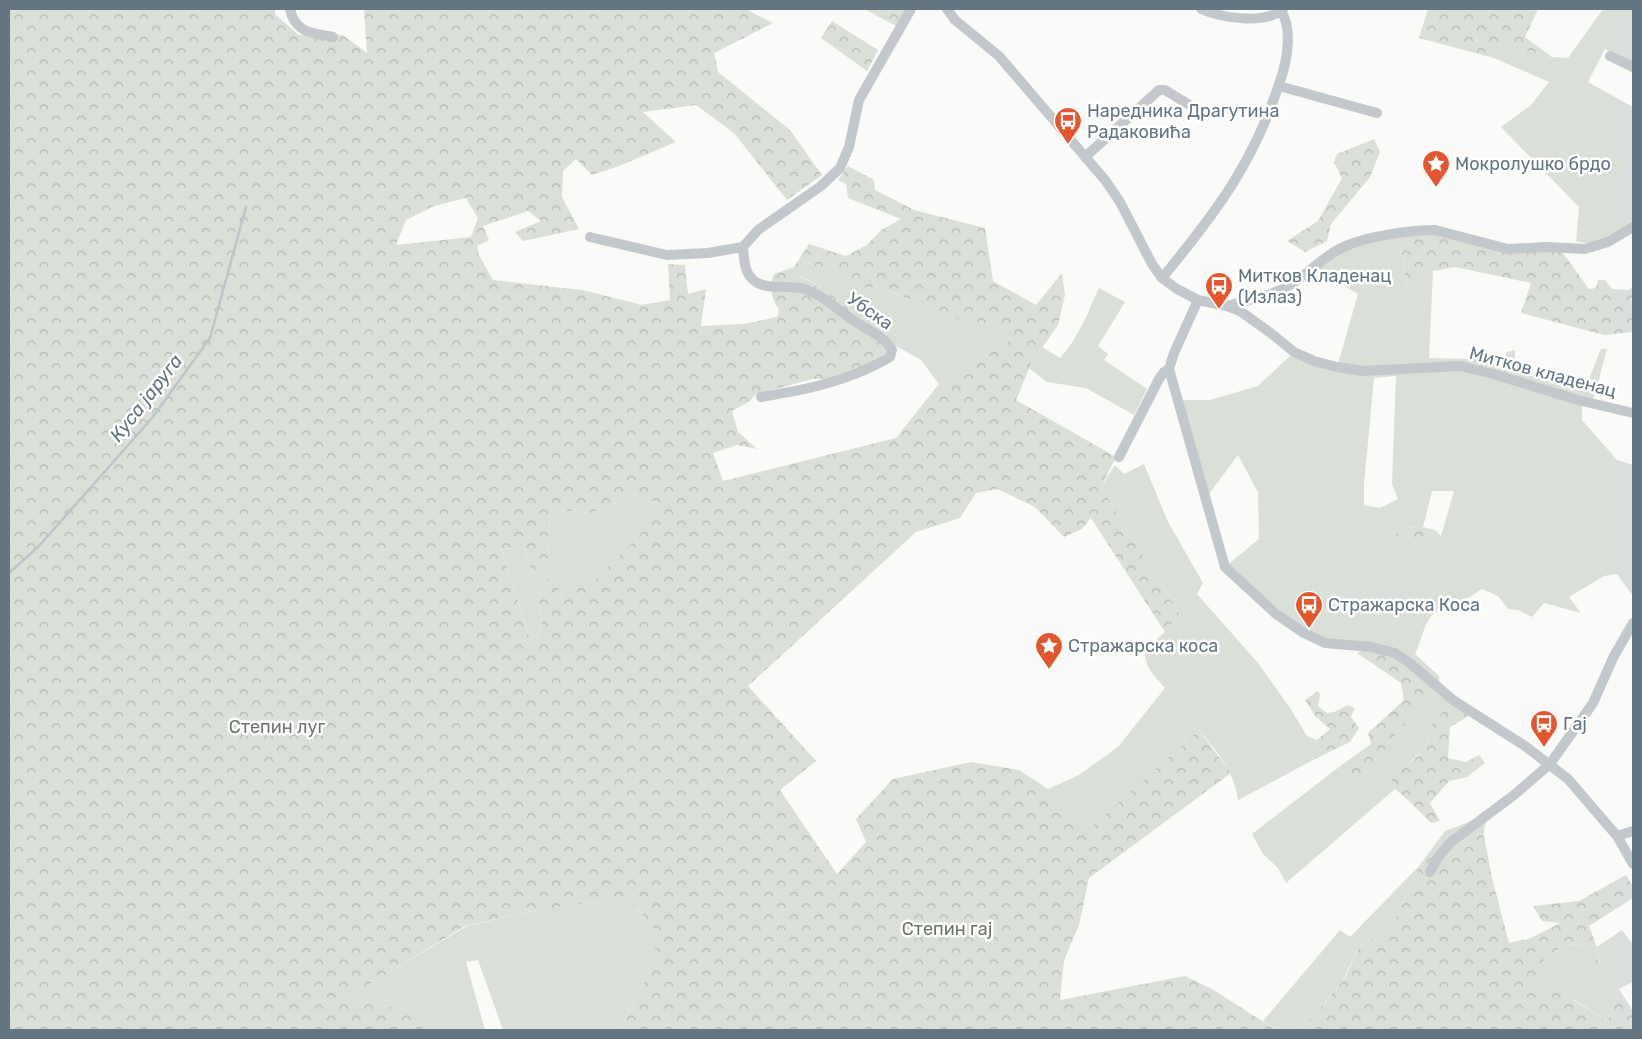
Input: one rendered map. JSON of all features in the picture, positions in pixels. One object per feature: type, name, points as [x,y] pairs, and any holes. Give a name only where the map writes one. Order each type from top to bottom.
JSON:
[{"type":"street","points":[[290,9],[294,21],[304,31],[333,37]]},
{"type":"street","points":[[590,237],[667,255],[708,253],[743,247],[758,230],[821,186],[840,168],[849,148],[859,100],[911,9]]},
{"type":"street","points":[[947,9],[955,20],[999,56],[1114,192],[1147,256],[1162,278],[1177,289],[1198,300],[1224,305],[1255,299],[1281,290],[1338,250],[1363,240],[1423,230],[1434,230],[1508,249],[1546,247],[1585,249],[1608,242],[1633,227]]},
{"type":"street","points":[[1162,278],[1204,226],[1246,164],[1263,129],[1279,86],[1288,50],[1282,10],[1268,16],[1240,18],[1214,14],[1201,9]]},
{"type":"street","points":[[1610,56],[1633,66]]},
{"type":"street","points":[[1279,86],[1377,113]]},
{"type":"street","points":[[1085,157],[1159,90],[1164,90],[1191,106]]},
{"type":"street","name":"Убска","points":[[743,247],[746,269],[755,282],[766,286],[808,290],[875,332],[886,341],[892,350],[890,357],[836,382],[761,397]]},
{"type":"street","points":[[1119,457],[1159,379],[1169,369],[1198,300]]},
{"type":"street","name":"Митков кладенац","points":[[1224,305],[1240,311],[1261,325],[1294,352],[1314,361],[1363,371],[1460,366],[1578,400],[1633,413]]},
{"type":"street","points":[[1169,369],[1225,567],[1276,614],[1304,633],[1325,643],[1371,647],[1395,653],[1411,664],[1453,700],[1497,726],[1550,764],[1568,779],[1617,836],[1633,864]]},
{"type":"street","points":[[1430,872],[1451,842],[1514,795],[1550,764],[1593,702],[1614,656],[1633,624]]},
{"type":"street","points":[[1617,836],[1633,831]]},
{"type":"green space","name":"Степин луг","points":[[9,9],[275,9],[275,14],[299,35],[343,35],[367,53],[364,9],[754,9],[749,11],[773,23],[714,53],[718,72],[790,130],[822,175],[787,200],[734,133],[696,105],[643,112],[676,142],[592,175],[576,159],[563,171],[562,197],[579,229],[523,241],[515,232],[541,221],[528,211],[483,226],[489,240],[477,246],[479,255],[493,280],[582,290],[642,305],[670,300],[668,264],[685,265],[688,294],[706,289],[701,326],[744,324],[777,317],[779,309],[774,301],[771,288],[774,274],[794,267],[809,244],[846,256],[867,245],[881,230],[901,219],[848,198],[846,184],[838,180],[848,166],[874,180],[875,190],[914,210],[985,228],[993,281],[1036,305],[1062,273],[1065,295],[1058,325],[1031,364],[1016,400],[1116,457],[1101,487],[1180,615],[1165,632],[1091,518],[1082,529],[1064,537],[1036,508],[997,489],[976,493],[960,518],[916,532],[748,686],[816,761],[780,790],[837,874],[866,842],[856,819],[893,779],[971,762],[1019,770],[1048,789],[1083,835],[1199,730],[1231,773],[1089,878],[1079,925],[1064,960],[1060,1000],[1185,976],[1212,989],[1273,1028],[1280,1030],[625,1030],[622,1025],[655,963],[655,930],[630,900],[606,900],[527,912],[465,926],[346,998],[422,1013],[427,1030],[9,1030]],"holes":[[[466,198],[478,218],[471,237],[396,245],[406,220],[434,206]],[[804,262],[829,271],[855,287],[882,288],[957,319],[1014,329],[1008,342],[939,384],[896,438],[723,481],[713,453],[737,445],[757,449],[738,432],[732,411],[750,401],[756,394],[813,379],[834,379],[870,364],[896,346],[838,299],[799,276]],[[634,495],[668,506],[591,584],[574,583],[561,596],[552,573],[538,593],[542,624],[533,648],[501,549],[524,547],[532,573],[548,558],[550,509],[590,513]]]},
{"type":"green space","points":[[864,9],[911,9],[900,28]]},
{"type":"green space","points":[[1428,9],[1538,9],[1525,37],[1552,57],[1475,39],[1494,58],[1419,38]]},
{"type":"green space","points":[[1603,9],[1633,9],[1633,62],[1605,49],[1588,82],[1633,107],[1633,224],[1593,245],[1576,241],[1579,207],[1501,127],[1531,105],[1549,82],[1494,58],[1474,38],[1552,57],[1568,58]]},
{"type":"green space","points":[[832,21],[878,50],[867,71],[821,38]]},
{"type":"green space","points":[[1374,139],[1380,152],[1370,177],[1331,224],[1327,241],[1305,252],[1287,241],[1318,221],[1342,178],[1334,162],[1337,154]]},
{"type":"green space","points":[[1433,228],[1492,245],[1560,249],[1589,289],[1596,288],[1598,280],[1605,280],[1612,289],[1629,290],[1633,287],[1633,298],[1629,301],[1633,300],[1633,332],[1604,335],[1521,313],[1531,283],[1455,267],[1433,271],[1406,288],[1403,257],[1396,235]]},
{"type":"green space","points":[[1396,235],[1403,257],[1406,288],[1433,271],[1429,358],[1477,359],[1501,366],[1507,352],[1515,350],[1515,371],[1578,389],[1586,387],[1601,349],[1607,349],[1594,397],[1582,406],[1582,420],[1617,460],[1633,465],[1633,596],[1617,574],[1604,576],[1569,597],[1581,613],[1544,603],[1532,617],[1518,610],[1508,609],[1498,596],[1482,589],[1467,598],[1446,605],[1436,611],[1425,626],[1415,654],[1439,676],[1440,690],[1453,700],[1430,739],[1419,753],[1411,762],[1391,777],[1395,789],[1286,883],[1278,868],[1263,854],[1252,834],[1339,767],[1351,783],[1381,764],[1378,758],[1397,732],[1418,711],[1411,664],[1316,639],[1225,567],[1259,539],[1258,492],[1238,455],[1206,498],[1179,400],[1210,400],[1258,386],[1294,352],[1337,367],[1358,294],[1314,268],[1348,246]],"holes":[[[1396,376],[1392,484],[1398,499],[1380,508],[1364,505],[1364,484],[1374,378]],[[1432,491],[1454,491],[1441,536],[1435,530],[1414,544],[1400,528],[1423,527]]]},
{"type":"green space","points":[[804,262],[829,271],[855,287],[882,288],[957,319],[1014,329],[1008,342],[939,384],[921,360],[896,346],[869,323],[817,285],[799,275]]},
{"type":"green space","points":[[1099,288],[1125,302],[1098,346],[1108,354],[1104,360],[1147,389],[1134,415],[1086,388],[1047,382],[1029,368],[1042,347],[1060,358],[1077,334]]},
{"type":"green space","points":[[1144,464],[1168,522],[1203,583],[1197,594],[1258,663],[1307,736],[1317,740],[1310,756],[1315,759],[1238,800],[1233,780],[1224,762],[1199,730],[1083,836],[1048,789],[1079,775],[1118,747],[1165,688],[1148,666],[1145,649],[1165,632],[1180,615],[1101,487],[1115,465],[1124,474]]},
{"type":"green space","points":[[634,495],[669,506],[591,584],[561,596],[552,573],[538,593],[542,624],[533,648],[501,549],[524,547],[532,573],[548,558],[550,509],[590,513]]},
{"type":"green space","points":[[1423,527],[1435,530],[1414,544],[1404,543],[1395,539],[1399,528]]},
{"type":"green space","points":[[1371,647],[1384,649],[1422,673],[1426,695],[1418,711],[1397,732],[1378,758],[1381,764],[1351,783],[1339,767],[1371,744],[1368,733],[1404,700],[1401,683],[1357,653]]},
{"type":"green space","points":[[1318,691],[1320,695],[1318,706],[1327,713],[1334,712],[1348,705],[1355,708],[1351,717],[1359,728],[1350,742],[1315,759],[1310,756],[1317,740],[1330,729],[1316,717],[1305,700]]},
{"type":"green space","points":[[1453,700],[1474,713],[1450,727],[1448,758],[1466,762],[1479,755],[1485,763],[1467,777],[1449,781],[1430,803],[1440,821],[1431,823],[1395,789],[1391,777],[1414,760],[1430,739],[1426,732]]},
{"type":"green space","points":[[1488,815],[1484,836],[1492,878],[1509,943],[1531,938],[1560,923],[1542,921],[1533,906],[1579,901],[1626,875],[1633,886],[1633,898],[1589,926],[1597,947],[1599,968],[1587,945],[1564,944],[1541,963],[1528,993],[1561,992],[1608,1022],[1619,989],[1633,1011],[1633,1030],[1299,1030],[1345,978],[1359,947],[1391,930],[1419,866],[1445,831]]},
{"type":"green space","points":[[1419,866],[1391,930],[1359,947],[1343,980],[1323,1005],[1299,1030],[1277,1030],[1263,1021],[1340,930],[1350,937]]},
{"type":"green space","points":[[606,900],[630,900],[655,930],[655,963],[622,1025],[625,1030],[503,1030],[478,960],[466,962],[485,1030],[427,1030],[422,1013],[345,998],[467,926],[527,912]]},
{"type":"green space","points":[[1622,930],[1633,945],[1633,982],[1619,989],[1608,1022],[1575,1000],[1528,993],[1541,963],[1564,944],[1587,945],[1599,966],[1597,947]]},
{"type":"waterway","name":"Куса јаруга","points":[[9,573],[39,546],[152,418],[210,338],[246,207]]},
{"type":"place","name":"Наредника Драгутина Радаковића","points":[[1068,145]]},
{"type":"place","name":"Мокролушко брдо","points":[[1436,188]]},
{"type":"place","name":"Митков Кладенац (Излаз)","points":[[1219,310]]},
{"type":"place","name":"Стражарска Коса","points":[[1309,629]]},
{"type":"place","name":"Стражарска коса","points":[[1049,670]]},
{"type":"place","name":"Гај","points":[[1544,748]]},
{"type":"park label","name":"Степин гај","points":[[947,929]]}]
